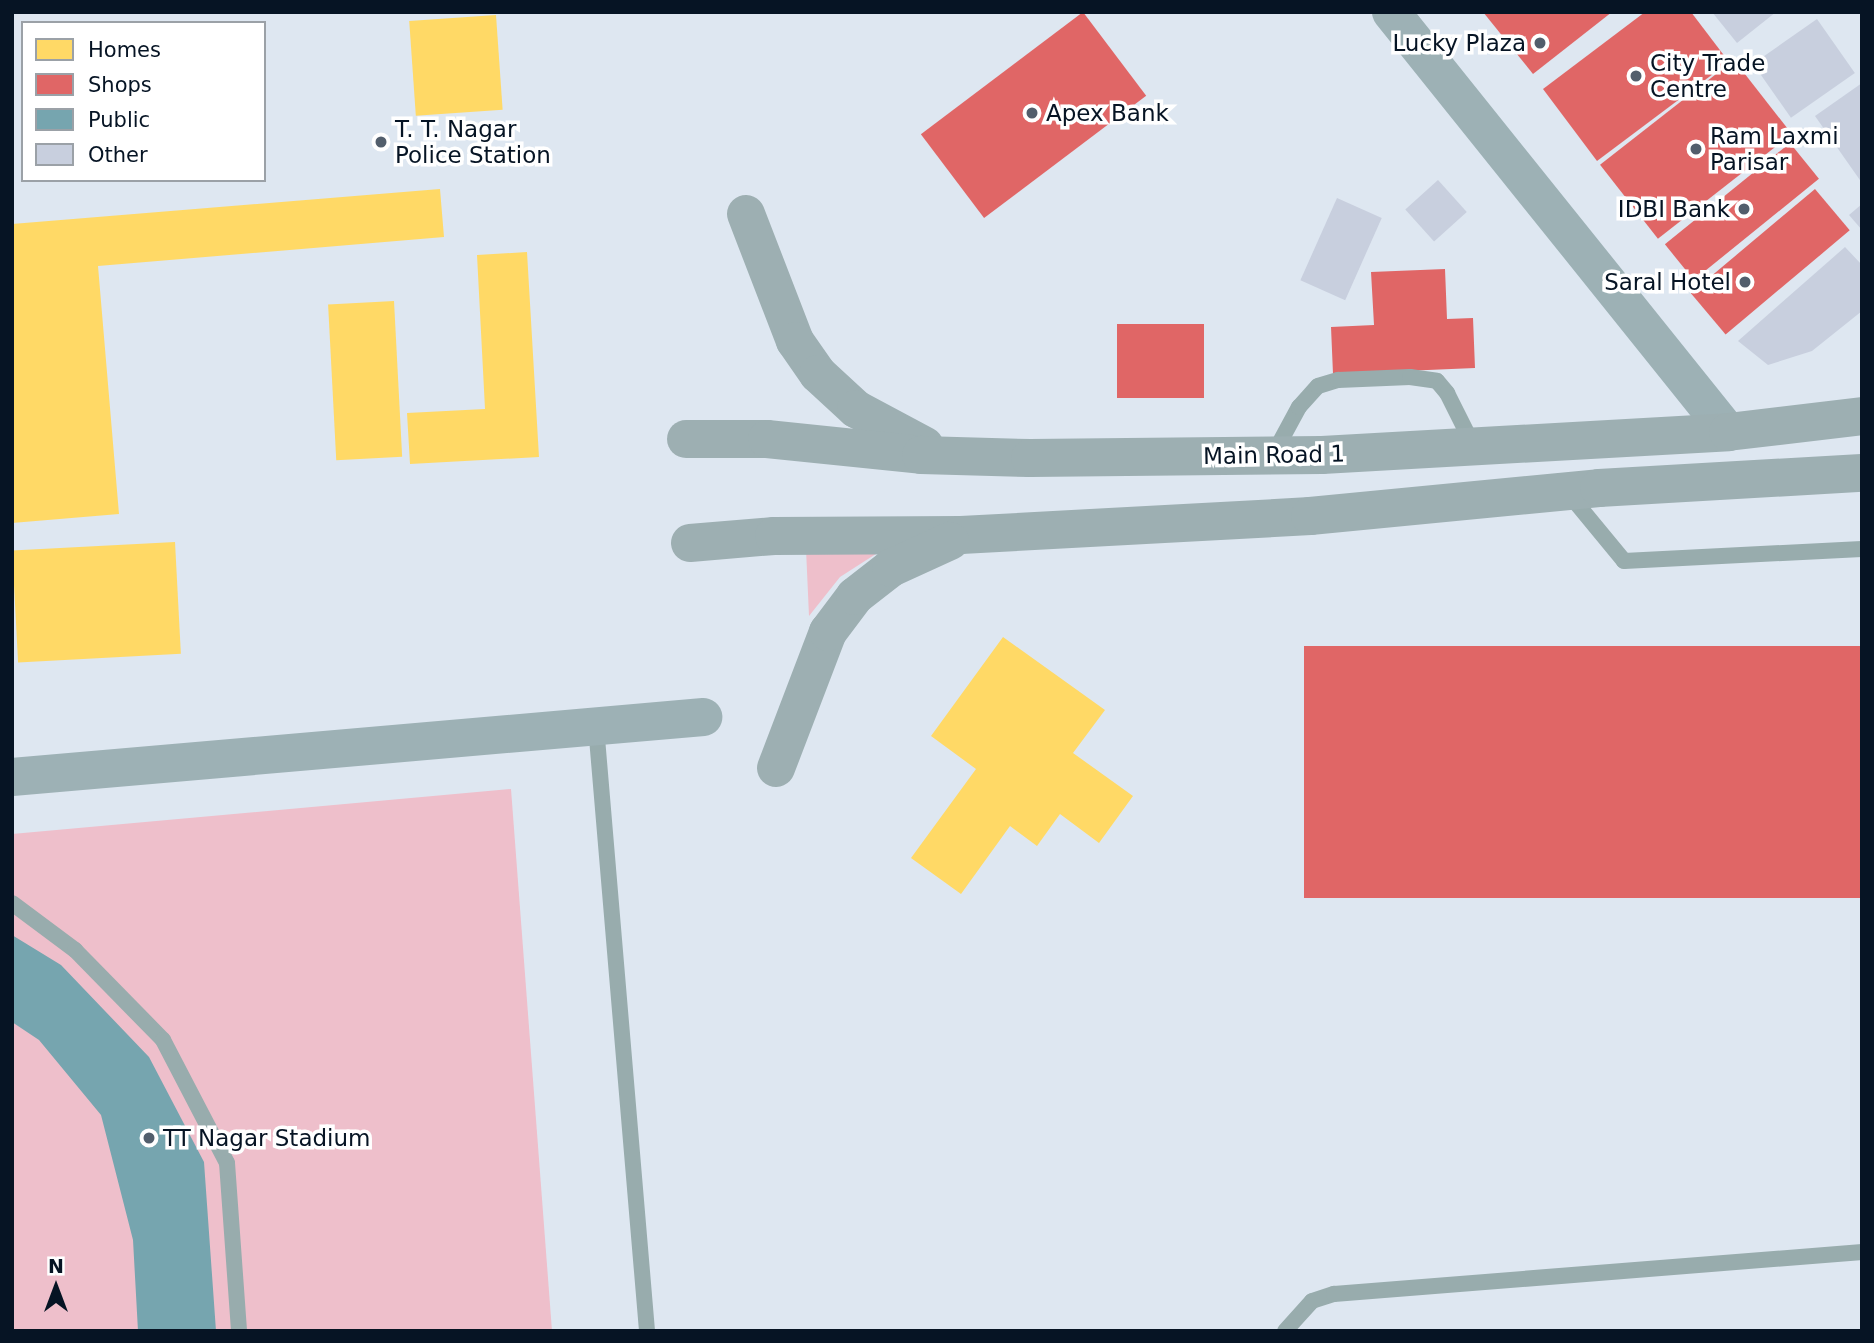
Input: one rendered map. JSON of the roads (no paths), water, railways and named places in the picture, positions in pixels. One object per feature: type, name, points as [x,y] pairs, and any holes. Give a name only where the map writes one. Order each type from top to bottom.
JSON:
[{"type":"main road","points":[[746,214],[795,341],[818,374],[856,409],[944,455]]},
{"type":"main road","name":"Main Road 1","points":[[686,439],[767,439],[944,455],[1030,458],[1273,455],[1728,432],[1862,416]]},
{"type":"main road","points":[[690,543],[774,536],[961,535],[1310,516],[1566,491],[1862,473]]},
{"type":"main road","points":[[776,768],[828,632],[855,596],[891,568],[961,535]]},
{"type":"street","points":[[1391,12],[1728,432]]},
{"type":"street","points":[[12,777],[703,717]]},
{"type":"lane","points":[[1273,455],[1298,407],[1318,386],[1338,380],[1410,377],[1437,381],[1447,393],[1473,446]]},
{"type":"lane","points":[[1566,491],[1624,561],[1862,549]]},
{"type":"lane","points":[[596,726],[647,1331]]},
{"type":"lane","points":[[12,903],[75,950],[163,1040],[228,1163],[239,1331]]},
{"type":"lane","points":[[1285,1331],[1312,1301],[1334,1294],[1862,1252]]},
{"type":"place","name":"Lucky Plaza","points":[[1540,43]]},
{"type":"place","name":"City Trade Centre","points":[[1636,76]]},
{"type":"place","name":"Apex Bank","points":[[1032,113]]},
{"type":"place","name":"T. T. Nagar Police Station","points":[[381,142]]},
{"type":"place","name":"Ram Laxmi Parisar","points":[[1696,149]]},
{"type":"place","name":"IDBI Bank","points":[[1744,209]]},
{"type":"place","name":"Saral Hotel","points":[[1745,282]]},
{"type":"place","name":"TT Nagar Stadium","points":[[149,1138]]}]
